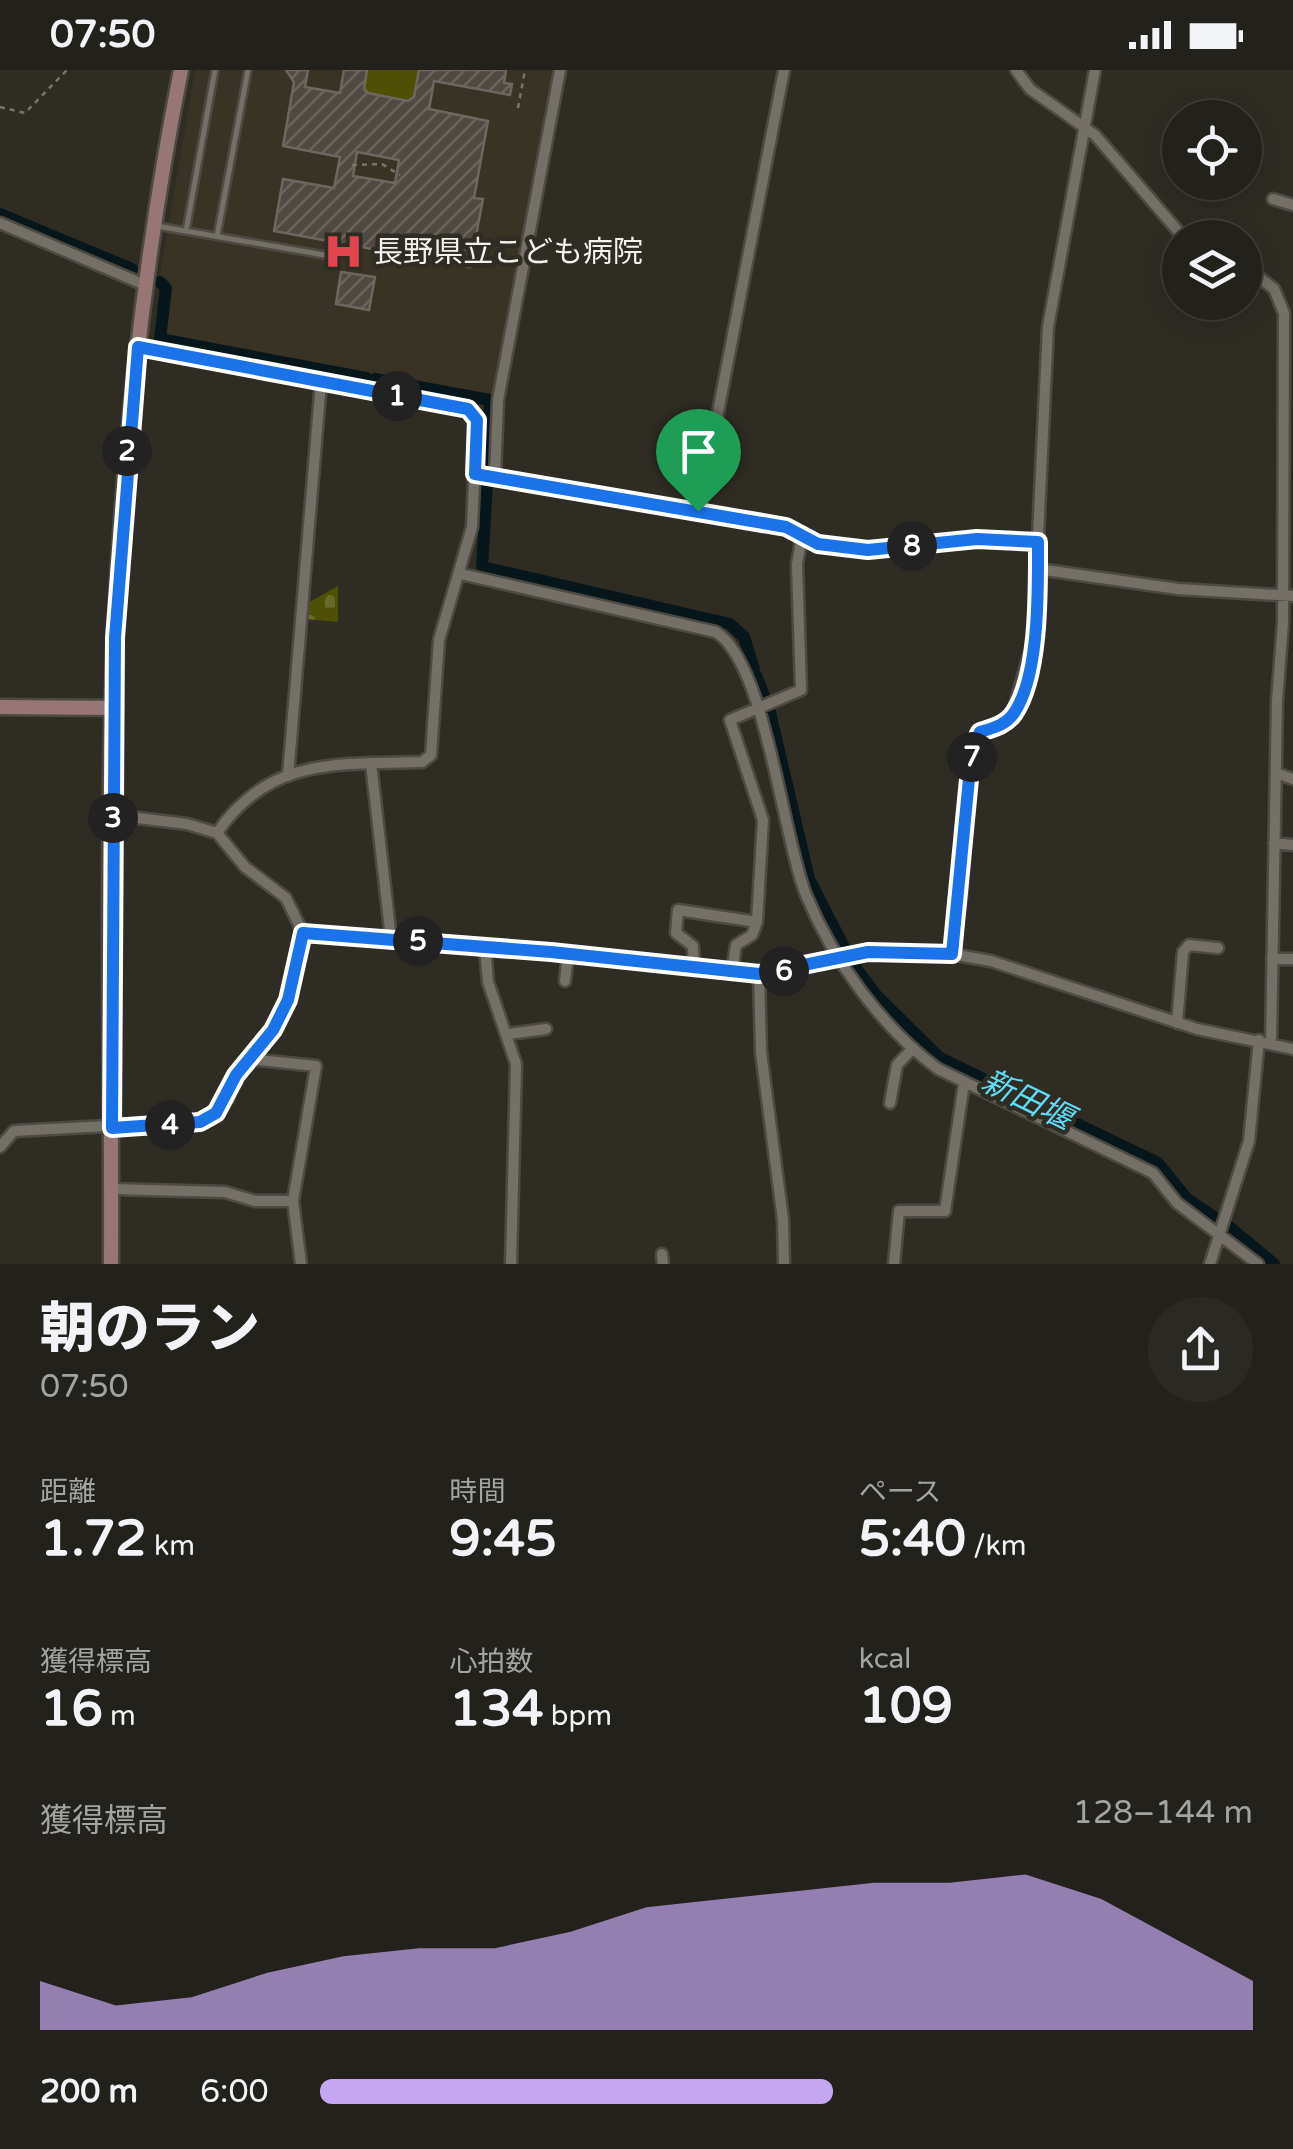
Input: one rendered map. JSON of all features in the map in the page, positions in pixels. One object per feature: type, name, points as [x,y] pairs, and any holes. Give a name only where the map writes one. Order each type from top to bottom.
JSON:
[{"type":"main road","points":[[111,1264],[114,708],[121,524],[145,285],[181,70]]},
{"type":"main road","points":[[0,707],[114,708]]},
{"type":"street","points":[[495,477],[498,400],[560,70]]},
{"type":"street","points":[[698,511],[784,70]]},
{"type":"street","points":[[1016,70],[1030,89],[1085,124],[1168,220]]},
{"type":"street","points":[[952,954],[972,748],[980,732],[1000,726],[1020,702],[1033,641],[1048,327],[1095,70]]},
{"type":"street","points":[[1273,200],[1293,206]]},
{"type":"street","points":[[0,223],[145,285]]},
{"type":"street","points":[[1210,1264],[1249,1141],[1265,1042],[1272,958],[1276,773],[1288,597],[1288,337],[1282,301],[1262,277]]},
{"type":"street","points":[[138,347],[468,409],[477,420],[472,527],[439,640],[431,755],[422,762],[325,764],[288,776],[250,793],[217,834]]},
{"type":"street","points":[[288,776],[321,382]]},
{"type":"street","points":[[475,474],[786,527],[818,544],[868,550],[977,539],[1038,542]]},
{"type":"street","points":[[732,972],[736,945],[752,935],[757,922],[763,820],[730,720],[757,706],[794,695],[803,682],[797,564],[802,536]]},
{"type":"street","points":[[1038,569],[1288,597]]},
{"type":"street","points":[[461,574],[716,632],[736,653],[757,706],[798,871],[838,959],[913,1048],[964,1083],[1153,1173],[1177,1203],[1258,1264]]},
{"type":"street","points":[[371,763],[391,939]]},
{"type":"street","points":[[1276,773],[1293,779]]},
{"type":"street","points":[[0,1147],[14,1131],[200,1122],[227,1100],[236,1075],[273,1030],[288,1000],[303,933],[286,898],[245,867],[217,834],[187,824],[113,815]]},
{"type":"street","points":[[1274,843],[1293,846]]},
{"type":"street","points":[[694,969],[693,946],[676,932],[678,910],[757,922]]},
{"type":"street","points":[[303,933],[759,974],[868,952],[952,954],[991,961],[1177,1023],[1293,1049]]},
{"type":"street","points":[[1177,1023],[1183,952],[1189,945],[1218,948]]},
{"type":"street","points":[[484,947],[488,982],[508,1034],[516,1078],[510,1264]]},
{"type":"street","points":[[565,981],[568,954]]},
{"type":"street","points":[[1272,958],[1293,959]]},
{"type":"street","points":[[759,974],[761,1052],[784,1264]]},
{"type":"street","points":[[508,1034],[546,1029]]},
{"type":"street","points":[[890,1103],[896,1065],[913,1048]]},
{"type":"street","points":[[250,1059],[316,1066],[293,1200],[301,1264]]},
{"type":"street","points":[[894,1264],[899,1211],[945,1211],[964,1083]]},
{"type":"street","points":[[111,1189],[225,1192],[255,1201],[293,1200]]},
{"type":"lane","points":[[186,231],[215,70]]},
{"type":"lane","points":[[217,236],[248,70]]},
{"type":"lane","points":[[154,225],[330,256]]},
{"type":"path","points":[[0,107],[25,113],[67,70]]},
{"type":"path","points":[[518,108],[525,70]]},
{"type":"path","points":[[352,165],[374,163],[400,174]]},
{"type":"shaded area","name":"長野県立こども病院","points":[[195,70],[556,70],[494,398],[163,334],[169,284],[160,276]]},
{"type":"green space","points":[[367,70],[419,70],[414,97],[408,101],[368,93],[364,89]]},
{"type":"green space","points":[[338,586],[338,622],[306,619],[308,603]]},
{"type":"building","points":[[286,70],[308,70],[305,87],[340,93],[344,70],[367,70],[364,89],[368,93],[408,101],[414,97],[419,70],[506,70],[504,83],[512,84],[510,95],[434,81],[429,109],[488,121],[474,198],[483,199],[470,267],[274,231],[283,179],[334,188],[340,157],[283,146],[294,82]],"holes":[[[357,152],[399,160],[395,183],[353,176]]]},
{"type":"building","points":[[341,272],[375,277],[369,310],[336,304]]},
{"type":"waterway","name":"新田堰","points":[[0,214],[132,269]]},
{"type":"waterway","name":"新田堰","points":[[160,282],[166,288],[160,339],[366,378]]},
{"type":"waterway","name":"新田堰","points":[[375,379],[490,400],[488,469]]},
{"type":"waterway","name":"新田堰","points":[[487,483],[482,567],[730,624],[744,637],[754,669]]},
{"type":"waterway","name":"新田堰","points":[[757,677],[764,696]]},
{"type":"waterway","name":"新田堰","points":[[769,708],[809,879],[846,951]]},
{"type":"waterway","name":"新田堰","points":[[851,961],[876,995],[940,1058],[1158,1163],[1187,1199],[1217,1219]]},
{"type":"waterway","name":"新田堰","points":[[1228,1226],[1274,1264]]},
{"type":"place","name":"長野県立こども病院","points":[[343,252]]},
{"type":"route","points":[[138,347],[468,409],[477,420],[475,474],[698,511],[786,527],[818,544],[868,550],[977,539],[1038,542],[1033,641],[1020,702],[1000,726],[980,732],[972,748],[961,897],[952,954],[868,952],[759,974],[551,952],[303,933],[288,1000],[273,1030],[236,1075],[227,1100],[216,1113],[200,1122],[112,1128],[115,638],[121,524],[138,347]]}]
